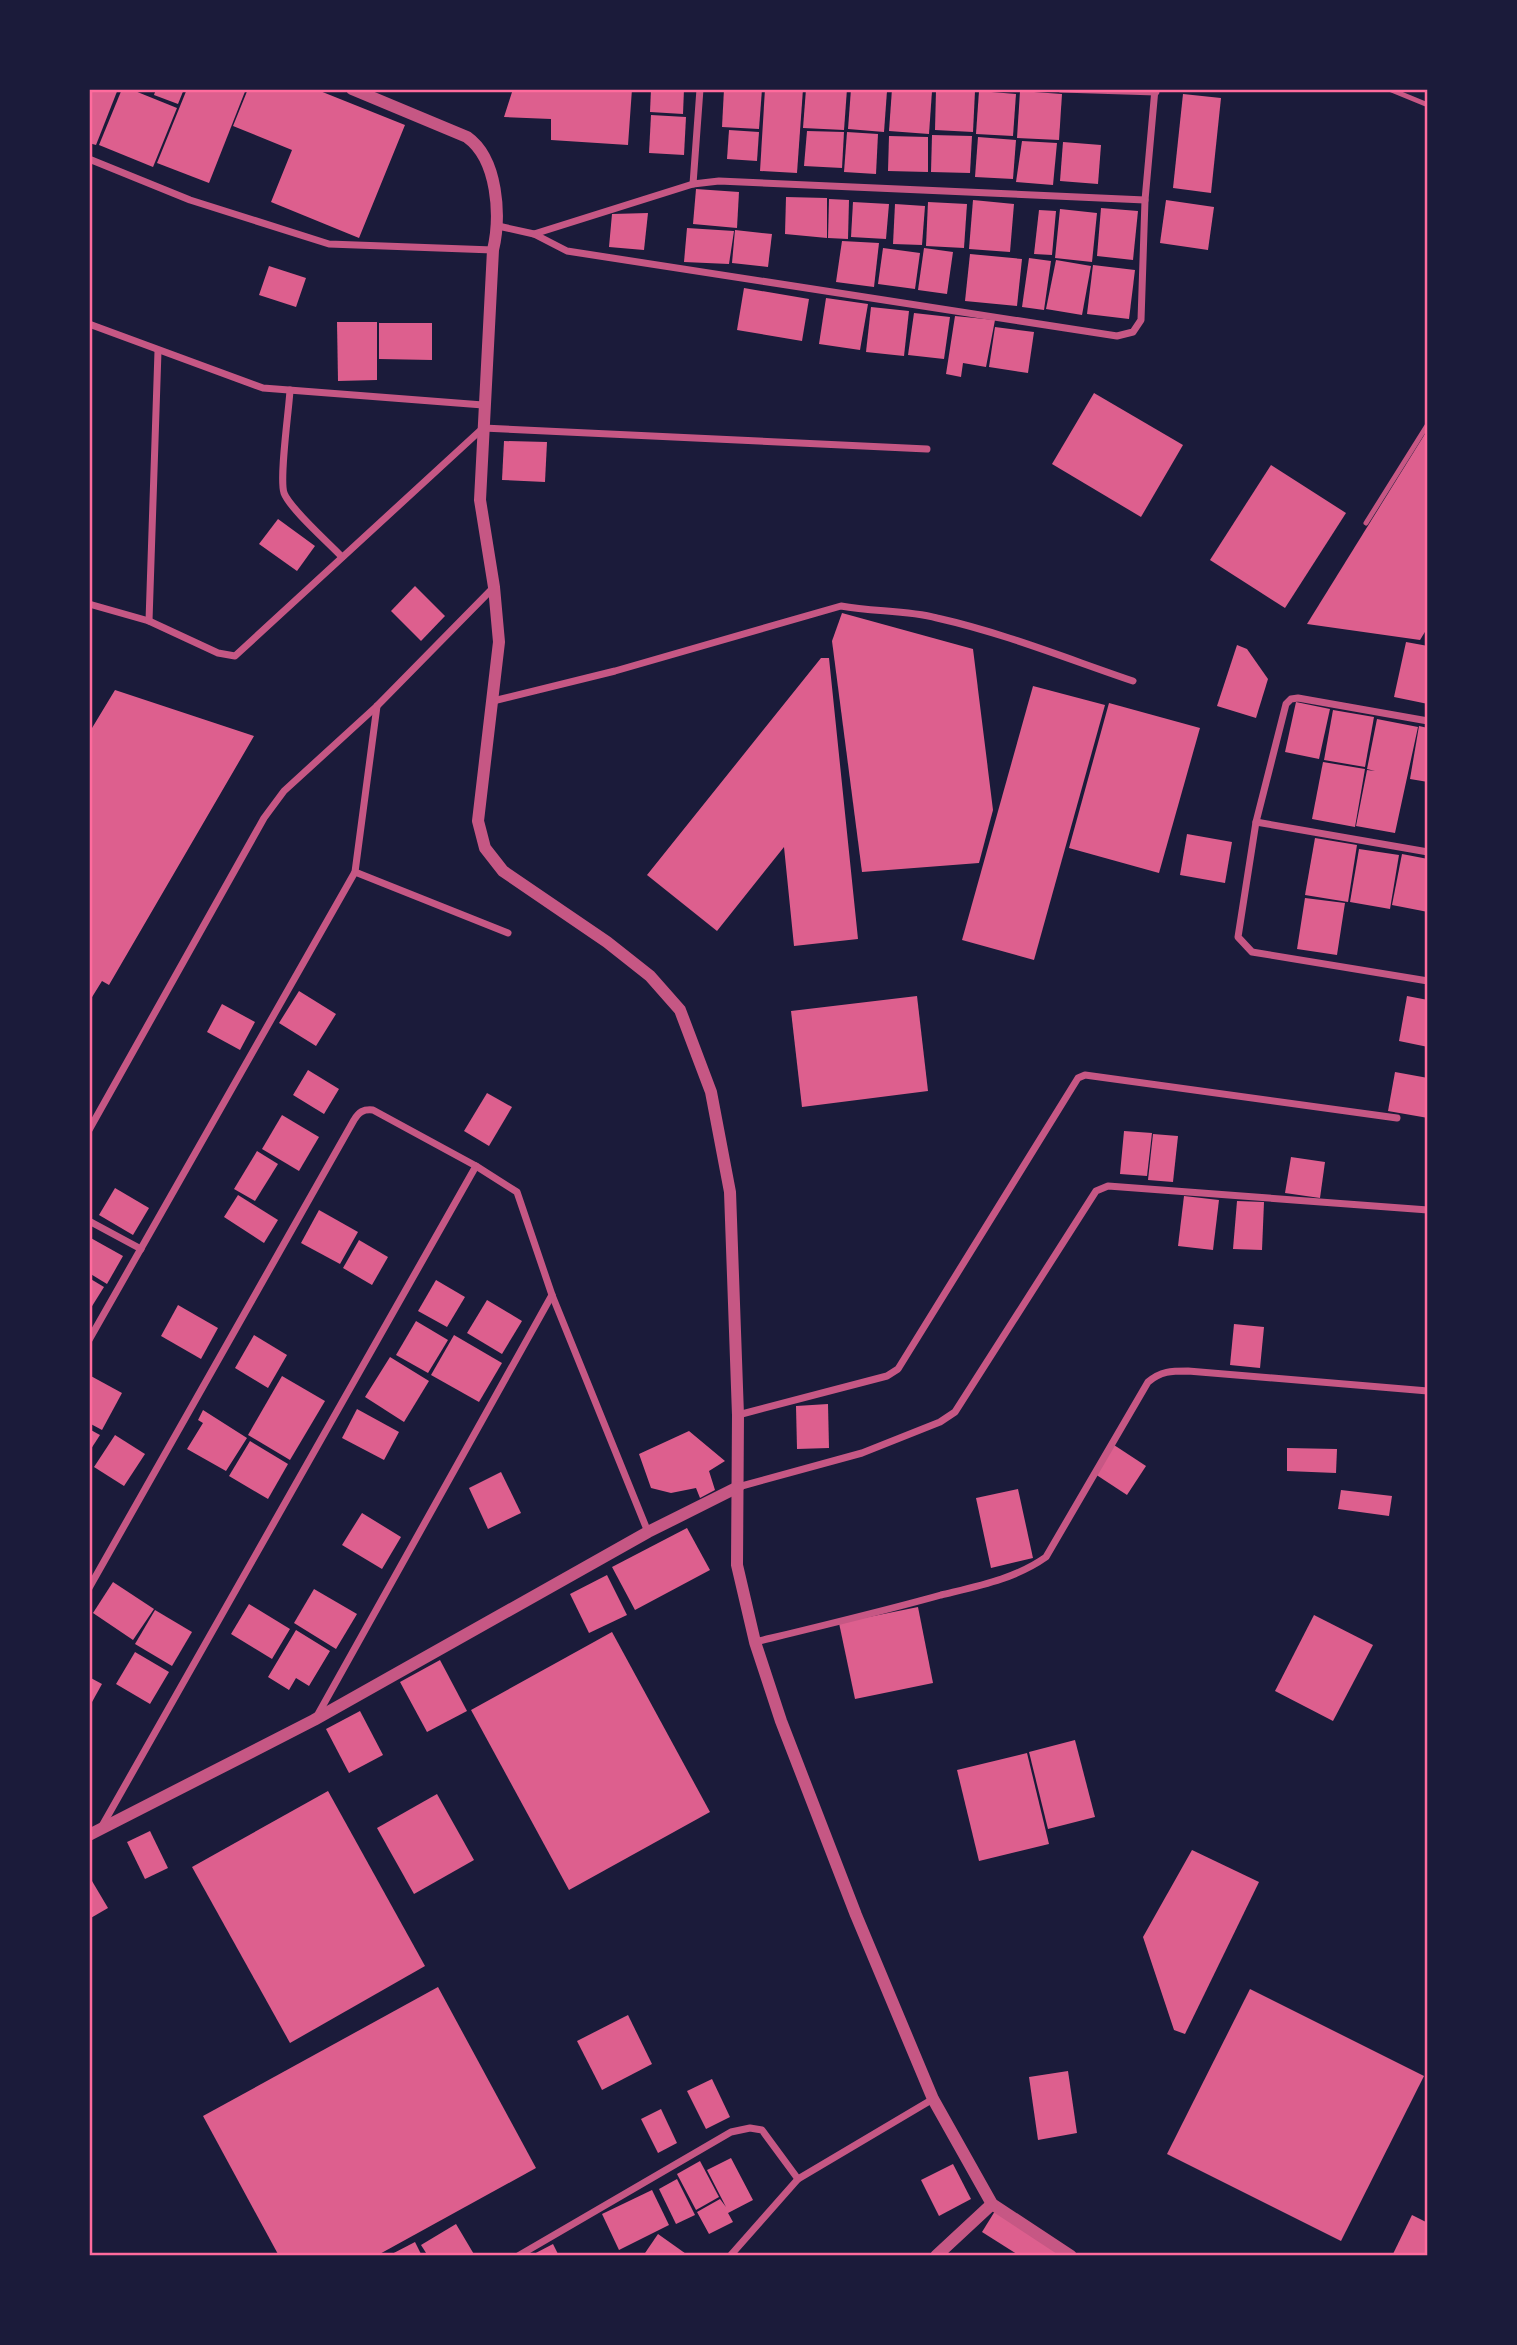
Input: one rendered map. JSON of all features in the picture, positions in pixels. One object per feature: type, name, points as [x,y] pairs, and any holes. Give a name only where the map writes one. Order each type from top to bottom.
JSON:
[{"type":"street","points":[[352,89],[467,137],[478,145],[489,164],[498,226],[493,250],[480,500],[494,587],[499,642],[478,821],[485,848],[503,871],[607,942],[650,976],[680,1010],[711,1092],[730,1192],[738,1415],[737,1565],[755,1642],[781,1721],[846,1889],[933,2099],[992,2204],[1071,2256]]},
{"type":"street","points":[[693,184],[700,89]]},
{"type":"street","points":[[498,226],[534,234],[567,251],[1117,336],[1133,331],[1141,320],[1145,200],[1156,91],[1061,89]]},
{"type":"street","points":[[89,159],[190,200],[329,244],[493,250]]},
{"type":"street","points":[[534,234],[693,184],[719,181],[1145,200]]},
{"type":"street","points":[[89,324],[263,388],[483,405]]},
{"type":"street","points":[[149,621],[158,351]]},
{"type":"street","points":[[290,390],[284,492],[291,503],[342,557]]},
{"type":"street","points":[[89,604],[149,621],[218,653],[234,656],[483,428],[927,449]]},
{"type":"street","points":[[89,1130],[264,818],[284,791],[377,706],[494,587]]},
{"type":"street","points":[[493,701],[615,671],[841,606],[935,617],[1004,637],[1132,681]]},
{"type":"street","points":[[1428,721],[1298,698],[1291,699],[1286,704],[1256,822],[1238,937],[1251,952],[1428,981]]},
{"type":"street","points":[[89,1340],[355,872],[377,706]]},
{"type":"street","points":[[1256,822],[1428,852]]},
{"type":"street","points":[[355,872],[508,933]]},
{"type":"street","points":[[738,1415],[887,1376],[898,1369],[1078,1078],[1085,1075],[1397,1118]]},
{"type":"street","points":[[89,1588],[354,1120],[363,1110],[373,1110],[476,1166],[517,1192],[552,1295],[648,1532]]},
{"type":"street","points":[[95,1832],[476,1166]]},
{"type":"street","points":[[95,1832],[314,1720],[648,1532],[738,1487],[862,1453],[940,1422],[955,1412],[1096,1191],[1108,1186],[1428,1210]]},
{"type":"street","points":[[89,1222],[141,1249]]},
{"type":"street","points":[[314,1720],[552,1295]]},
{"type":"street","points":[[755,1642],[941,1596],[1031,1568],[1046,1557],[1148,1382],[1164,1371],[1428,1391]]},
{"type":"street","points":[[730,2256],[798,2179],[933,2099]]},
{"type":"street","points":[[518,2256],[732,2132],[750,2128],[762,2130],[798,2179]]},
{"type":"street","points":[[936,2256],[992,2204]]},
{"type":"lane","points":[[1389,89],[1428,105]]},
{"type":"lane","points":[[1366,523],[1428,424]]},
{"type":"building","points":[[89,89],[118,89],[96,145],[89,143]]},
{"type":"building","points":[[122,89],[130,89],[177,108],[153,167],[99,145]]},
{"type":"building","points":[[156,89],[184,89],[178,104],[154,95]]},
{"type":"building","points":[[187,89],[246,89],[209,183],[157,163]]},
{"type":"building","points":[[248,89],[315,89],[405,125],[359,238],[271,202],[292,150],[233,126]]},
{"type":"building","points":[[513,89],[632,89],[628,145],[551,140],[551,119],[504,117]]},
{"type":"building","points":[[651,89],[684,89],[683,114],[650,112]]},
{"type":"building","points":[[724,89],[762,89],[759,129],[722,127]]},
{"type":"building","points":[[765,89],[803,89],[797,173],[760,171]]},
{"type":"building","points":[[806,89],[847,89],[844,130],[803,128]]},
{"type":"building","points":[[851,89],[887,91],[884,132],[848,129]]},
{"type":"building","points":[[892,89],[932,91],[929,134],[889,131]]},
{"type":"building","points":[[936,90],[975,91],[973,132],[935,130]]},
{"type":"building","points":[[979,91],[1016,94],[1013,136],[976,134]]},
{"type":"building","points":[[1020,91],[1062,94],[1059,140],[1017,138]]},
{"type":"building","points":[[1183,94],[1221,98],[1211,193],[1173,188]]},
{"type":"building","points":[[651,115],[686,117],[684,155],[649,153]]},
{"type":"building","points":[[729,130],[759,132],[757,161],[727,159]]},
{"type":"building","points":[[807,131],[844,132],[842,168],[804,166]]},
{"type":"building","points":[[847,132],[878,134],[876,174],[844,172]]},
{"type":"building","points":[[932,135],[972,136],[970,173],[931,172]]},
{"type":"building","points":[[889,136],[928,137],[928,172],[888,171]]},
{"type":"building","points":[[978,137],[1016,140],[1013,179],[975,177]]},
{"type":"building","points":[[1022,141],[1057,143],[1053,185],[1016,182]]},
{"type":"building","points":[[1063,142],[1101,145],[1098,184],[1060,181]]},
{"type":"building","points":[[696,189],[739,192],[737,228],[693,224]]},
{"type":"building","points":[[786,197],[827,198],[827,238],[785,234]]},
{"type":"building","points":[[829,199],[849,200],[848,239],[828,238]]},
{"type":"building","points":[[973,200],[1014,204],[1010,252],[969,249]]},
{"type":"building","points":[[1166,200],[1214,207],[1208,250],[1160,243]]},
{"type":"building","points":[[853,202],[889,204],[886,239],[851,237]]},
{"type":"building","points":[[928,202],[967,204],[964,248],[926,246]]},
{"type":"building","points":[[895,204],[925,206],[922,245],[893,244]]},
{"type":"building","points":[[1101,208],[1138,211],[1133,260],[1097,256]]},
{"type":"building","points":[[1060,209],[1097,213],[1092,262],[1055,258]]},
{"type":"building","points":[[1039,210],[1056,211],[1052,255],[1034,254]]},
{"type":"building","points":[[648,213],[644,250],[609,247],[612,214]]},
{"type":"building","points":[[687,228],[734,231],[729,264],[684,262]]},
{"type":"building","points":[[735,230],[772,234],[768,267],[732,263]]},
{"type":"building","points":[[842,241],[879,243],[874,287],[836,282]]},
{"type":"building","points":[[883,248],[920,253],[915,289],[878,284]]},
{"type":"building","points":[[924,248],[953,252],[947,294],[918,290]]},
{"type":"building","points":[[970,254],[1022,259],[1017,306],[965,301]]},
{"type":"building","points":[[1029,258],[1051,261],[1044,310],[1022,307]]},
{"type":"building","points":[[1056,260],[1091,266],[1082,315],[1046,309]]},
{"type":"building","points":[[1093,265],[1135,270],[1129,319],[1087,314]]},
{"type":"building","points":[[269,266],[306,278],[296,307],[259,295]]},
{"type":"building","points":[[744,288],[809,299],[802,341],[737,330]]},
{"type":"building","points":[[826,298],[868,304],[860,350],[819,344]]},
{"type":"building","points":[[871,307],[909,311],[904,356],[866,352]]},
{"type":"building","points":[[914,313],[950,317],[944,359],[908,355]]},
{"type":"building","points":[[955,316],[995,320],[986,367],[963,363],[961,377],[946,374]]},
{"type":"building","points":[[337,322],[377,322],[377,380],[338,381]]},
{"type":"building","points":[[379,323],[432,323],[432,360],[379,359]]},
{"type":"building","points":[[995,327],[1034,332],[1028,373],[989,367]]},
{"type":"building","points":[[1094,393],[1183,445],[1141,517],[1052,464]]},
{"type":"building","points":[[1428,429],[1428,627],[1420,640],[1307,624]]},
{"type":"building","points":[[504,441],[547,442],[545,482],[502,480]]},
{"type":"building","points":[[1271,465],[1346,513],[1285,608],[1210,560]]},
{"type":"building","points":[[278,519],[315,546],[297,571],[259,544]]},
{"type":"building","points":[[415,586],[445,616],[421,641],[391,611]]},
{"type":"building","points":[[842,613],[973,649],[993,810],[979,863],[862,872],[832,641]]},
{"type":"building","points":[[1406,642],[1428,646],[1428,704],[1394,697]]},
{"type":"building","points":[[1237,645],[1247,649],[1268,679],[1256,718],[1217,706]]},
{"type":"building","points":[[821,658],[829,658],[858,939],[794,946],[784,847],[717,931],[647,875]]},
{"type":"building","points":[[1033,686],[1105,705],[1034,960],[962,940]]},
{"type":"building","points":[[115,690],[254,736],[109,985],[102,981],[89,1002],[89,733]]},
{"type":"building","points":[[1296,702],[1330,709],[1319,759],[1285,752]]},
{"type":"building","points":[[1109,703],[1200,728],[1159,873],[1069,848]]},
{"type":"building","points":[[1333,710],[1374,717],[1365,767],[1324,760]]},
{"type":"building","points":[[1377,719],[1418,727],[1395,833],[1356,826],[1367,770],[1375,771],[1367,769]]},
{"type":"building","points":[[1419,726],[1428,728],[1428,782],[1410,779]]},
{"type":"building","points":[[1323,762],[1365,769],[1355,827],[1312,819]]},
{"type":"building","points":[[1187,834],[1232,842],[1225,883],[1180,875]]},
{"type":"building","points":[[1315,838],[1357,845],[1348,902],[1305,895]]},
{"type":"building","points":[[1359,849],[1399,855],[1390,909],[1350,902]]},
{"type":"building","points":[[1402,854],[1428,859],[1428,912],[1392,905]]},
{"type":"building","points":[[1305,898],[1345,903],[1337,955],[1297,949]]},
{"type":"building","points":[[299,991],[336,1014],[316,1046],[279,1023]]},
{"type":"building","points":[[917,996],[928,1091],[802,1107],[791,1011]]},
{"type":"building","points":[[1407,996],[1428,1000],[1428,1047],[1399,1041]]},
{"type":"building","points":[[222,1004],[255,1022],[240,1050],[207,1032]]},
{"type":"building","points":[[308,1070],[339,1089],[324,1114],[293,1095]]},
{"type":"building","points":[[1395,1072],[1428,1078],[1428,1118],[1388,1111]]},
{"type":"building","points":[[487,1093],[512,1107],[489,1146],[464,1131]]},
{"type":"building","points":[[282,1115],[319,1137],[299,1171],[262,1149]]},
{"type":"building","points":[[1124,1131],[1152,1133],[1147,1176],[1120,1174]]},
{"type":"building","points":[[1153,1134],[1178,1136],[1173,1182],[1148,1180]]},
{"type":"building","points":[[257,1151],[278,1164],[255,1201],[234,1189]]},
{"type":"building","points":[[1291,1157],[1325,1162],[1320,1198],[1285,1193]]},
{"type":"building","points":[[115,1188],[149,1208],[133,1235],[99,1215]]},
{"type":"building","points":[[238,1195],[278,1220],[264,1243],[224,1217]]},
{"type":"building","points":[[1184,1196],[1219,1200],[1213,1250],[1178,1246]]},
{"type":"building","points":[[1237,1201],[1264,1202],[1262,1250],[1233,1249]]},
{"type":"building","points":[[319,1210],[358,1232],[340,1264],[301,1243]]},
{"type":"building","points":[[89,1237],[123,1256],[107,1284],[89,1273]]},
{"type":"building","points":[[359,1240],[388,1257],[372,1285],[343,1268]]},
{"type":"building","points":[[89,1278],[104,1287],[89,1311]]},
{"type":"building","points":[[436,1280],[465,1297],[447,1327],[418,1311]]},
{"type":"building","points":[[487,1300],[522,1321],[502,1354],[467,1333]]},
{"type":"building","points":[[178,1305],[218,1328],[201,1359],[161,1336]]},
{"type":"building","points":[[416,1321],[448,1340],[428,1373],[396,1355]]},
{"type":"building","points":[[1234,1324],[1264,1327],[1260,1368],[1230,1365]]},
{"type":"building","points":[[254,1335],[287,1355],[268,1388],[235,1368]]},
{"type":"building","points":[[454,1335],[502,1363],[479,1402],[431,1375]]},
{"type":"building","points":[[390,1357],[429,1381],[404,1422],[365,1397]]},
{"type":"building","points":[[89,1375],[122,1393],[102,1430],[89,1423]]},
{"type":"building","points":[[282,1376],[325,1401],[290,1460],[248,1435]]},
{"type":"building","points":[[828,1404],[829,1448],[797,1449],[796,1406]]},
{"type":"building","points":[[357,1409],[399,1432],[384,1460],[342,1438]]},
{"type":"building","points":[[203,1410],[247,1438],[226,1471],[187,1449],[203,1423],[198,1420]]},
{"type":"building","points":[[89,1429],[100,1435],[89,1452]]},
{"type":"building","points":[[689,1431],[725,1461],[709,1471],[715,1490],[700,1498],[696,1488],[671,1493],[651,1488],[639,1454]]},
{"type":"building","points":[[115,1435],[145,1454],[124,1486],[94,1467]]},
{"type":"building","points":[[250,1441],[288,1464],[268,1499],[229,1476]]},
{"type":"building","points":[[1114,1445],[1146,1466],[1127,1495],[1095,1474]]},
{"type":"building","points":[[1287,1448],[1337,1449],[1336,1473],[1287,1471]]},
{"type":"building","points":[[501,1472],[521,1513],[488,1529],[469,1488]]},
{"type":"building","points":[[1018,1489],[1033,1558],[991,1568],[976,1498]]},
{"type":"building","points":[[1341,1490],[1392,1496],[1389,1516],[1338,1509]]},
{"type":"building","points":[[362,1513],[401,1537],[382,1569],[342,1545]]},
{"type":"building","points":[[687,1528],[710,1570],[635,1610],[612,1567]]},
{"type":"building","points":[[607,1575],[627,1615],[589,1633],[570,1594]]},
{"type":"building","points":[[113,1582],[154,1609],[133,1640],[93,1613]]},
{"type":"building","points":[[314,1589],[357,1614],[336,1649],[294,1623]]},
{"type":"building","points":[[249,1604],[290,1629],[272,1659],[231,1634]]},
{"type":"building","points":[[918,1607],[933,1683],[855,1699],[839,1623]]},
{"type":"building","points":[[155,1610],[192,1632],[172,1666],[135,1644]]},
{"type":"building","points":[[1314,1615],[1373,1645],[1333,1721],[1275,1691]]},
{"type":"building","points":[[296,1630],[330,1651],[309,1686],[296,1678],[289,1690],[268,1677]]},
{"type":"building","points":[[612,1632],[710,1812],[569,1890],[471,1710]]},
{"type":"building","points":[[135,1652],[169,1672],[150,1704],[116,1684]]},
{"type":"building","points":[[440,1660],[467,1711],[427,1732],[400,1682]]},
{"type":"building","points":[[89,1677],[102,1684],[92,1702],[89,1700]]},
{"type":"building","points":[[360,1711],[383,1755],[349,1773],[326,1729]]},
{"type":"building","points":[[1075,1740],[1095,1817],[1048,1829],[1029,1752]]},
{"type":"building","points":[[1027,1753],[1049,1844],[979,1861],[957,1770]]},
{"type":"building","points":[[328,1791],[425,1966],[290,2043],[192,1867]]},
{"type":"building","points":[[437,1794],[474,1860],[414,1894],[377,1828]]},
{"type":"building","points":[[150,1831],[168,1868],[145,1879],[127,1842]]},
{"type":"building","points":[[1192,1850],[1259,1882],[1185,2034],[1174,2030],[1143,1937]]},
{"type":"building","points":[[89,1876],[108,1908],[89,1919]]},
{"type":"building","points":[[438,1987],[536,2168],[376,2256],[279,2256],[203,2116]]},
{"type":"building","points":[[1250,1989],[1424,2076],[1341,2241],[1167,2154]]},
{"type":"building","points":[[628,2015],[652,2064],[602,2090],[577,2041]]},
{"type":"building","points":[[1068,2071],[1077,2133],[1038,2140],[1029,2077]]},
{"type":"building","points":[[712,2079],[730,2117],[706,2129],[687,2091]]},
{"type":"building","points":[[661,2109],[677,2143],[658,2153],[641,2119]]},
{"type":"building","points":[[731,2158],[753,2200],[728,2213],[733,2222],[709,2234],[697,2212],[720,2199],[726,2207],[707,2170]]},
{"type":"building","points":[[700,2161],[719,2197],[696,2210],[677,2174]]},
{"type":"building","points":[[953,2164],[971,2199],[939,2216],[921,2180]]},
{"type":"building","points":[[677,2179],[695,2215],[676,2224],[659,2189]]},
{"type":"building","points":[[652,2190],[669,2225],[619,2250],[602,2214]]},
{"type":"building","points":[[995,2211],[1064,2256],[1020,2256],[982,2232]]},
{"type":"building","points":[[1412,2215],[1428,2223],[1428,2256],[1392,2256]]},
{"type":"building","points":[[456,2224],[475,2256],[428,2256],[421,2245]]},
{"type":"building","points":[[658,2234],[689,2256],[643,2256]]},
{"type":"building","points":[[415,2242],[422,2256],[388,2256]]},
{"type":"building","points":[[553,2244],[559,2256],[530,2256]]}]
